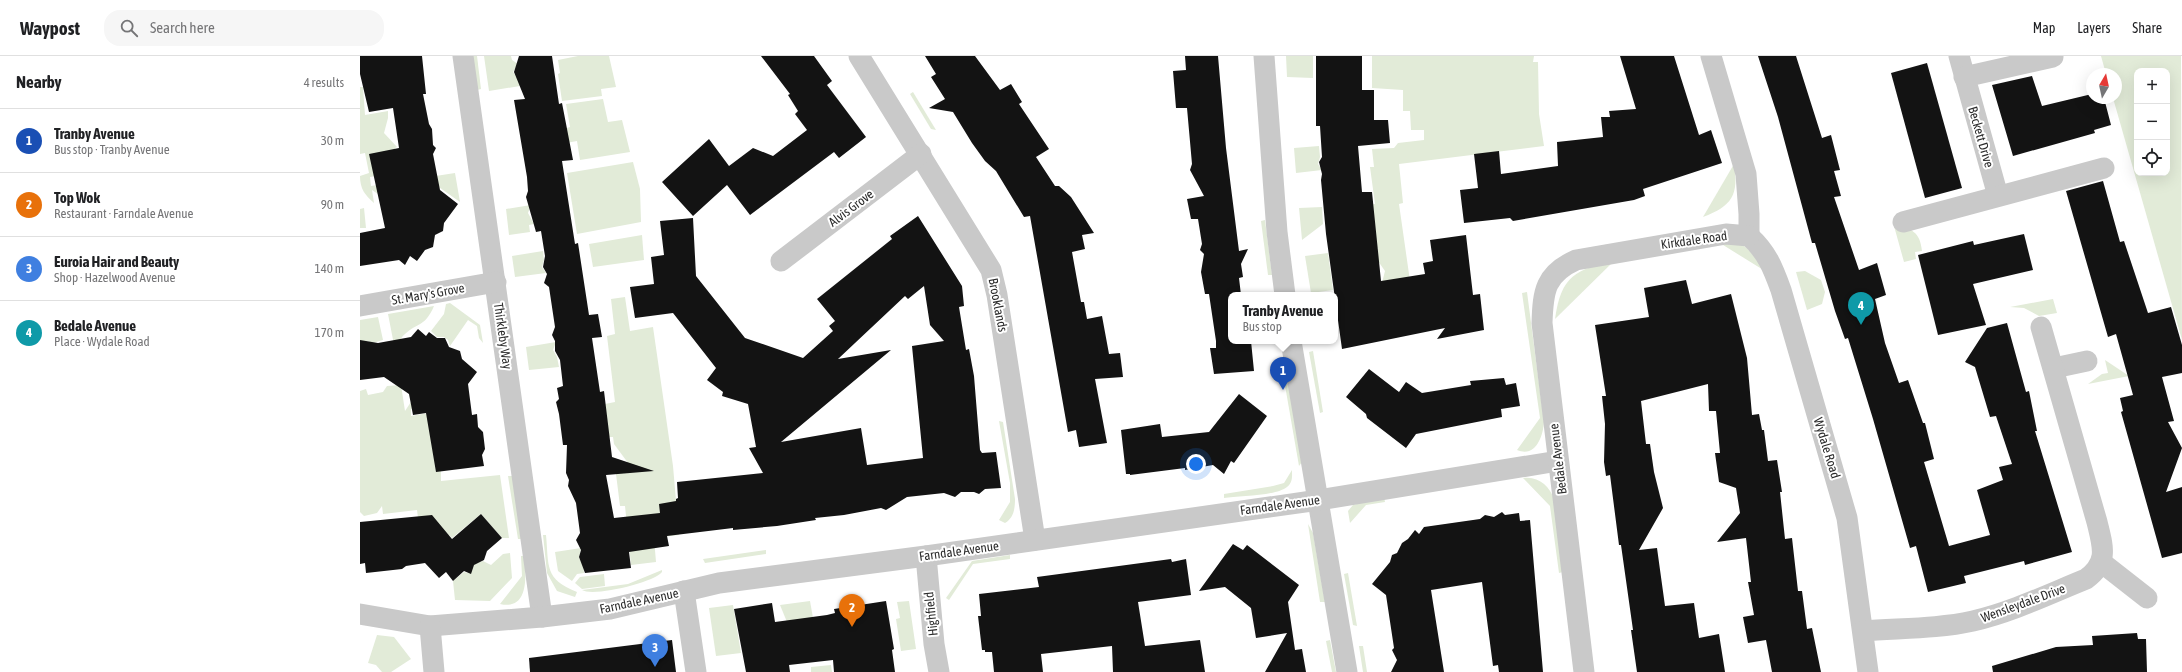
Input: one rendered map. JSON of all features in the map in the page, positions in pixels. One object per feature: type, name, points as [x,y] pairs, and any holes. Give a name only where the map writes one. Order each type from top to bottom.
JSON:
[{"type":"street","name":"Thirkleby Way","points":[[463,56],[542,617]]},
{"type":"street","name":"Brooklands","points":[[859,56],[991,270],[997,295],[1035,540]]},
{"type":"street","points":[[1264,56],[1277,232],[1285,292]]},
{"type":"street","points":[[1711,56],[1746,174],[1750,214],[1749,236]]},
{"type":"street","name":"Beckett Drive","points":[[1959,56],[1998,196]]},
{"type":"street","points":[[1964,78],[2053,57]]},
{"type":"street","name":"Alvis Grove","points":[[781,261],[920,154]]},
{"type":"street","points":[[1903,222],[2104,168]]},
{"type":"street","name":"Kirkdale Road","points":[[1576,260],[1726,234],[1749,236]]},
{"type":"street","name":"Wydale Road","points":[[1749,236],[1761,247],[1771,264],[1781,290],[1841,494],[1847,518],[1868,672]]},
{"type":"street","name":"Bedale Avenue","points":[[1576,260],[1563,265],[1549,278],[1542,299],[1542,323],[1584,672]]},
{"type":"street","name":"St. Mary's Grove","points":[[360,306],[496,282]]},
{"type":"street","points":[[2041,327],[2054,368],[2100,535],[2104,554],[2101,562],[2147,598]]},
{"type":"street","points":[[1292,344],[1347,672]]},
{"type":"street","points":[[2054,368],[2087,361]]},
{"type":"street","name":"Farndale Avenue","points":[[360,614],[430,626],[542,617],[610,608],[719,583],[926,556],[1319,500],[1558,461]]},
{"type":"street","name":"Highfield","points":[[926,556],[934,644],[939,672]]},
{"type":"street","name":"Wensleydale Drive","points":[[1863,631],[1939,626],[1974,621],[2014,608],[2086,579],[2094,573],[2101,562]]},
{"type":"street","points":[[684,590],[696,672]]},
{"type":"street","points":[[430,626],[434,672]]},
{"type":"green space","points":[[472,56],[477,56],[481,89],[477,90]]},
{"type":"green space","points":[[484,56],[511,56],[512,60],[518,64],[513,72],[518,78],[520,86],[489,91]]},
{"type":"green space","points":[[578,56],[609,56],[616,87],[601,89],[602,96],[562,101],[558,74],[560,73],[558,60]]},
{"type":"green space","points":[[1286,56],[1313,56],[1313,78],[1287,77]]},
{"type":"green space","points":[[1372,56],[1534,56],[1533,62],[1538,62],[1539,114],[1544,146],[1399,164],[1403,203],[1399,204],[1411,288],[1380,291],[1385,271],[1378,261],[1376,249],[1379,248],[1376,248],[1362,205],[1375,204],[1370,167],[1374,167],[1372,149],[1394,148],[1398,143],[1424,140],[1424,130],[1411,130],[1410,111],[1403,111],[1403,90],[1372,88]]},
{"type":"green space","points":[[2101,56],[2181,56],[2182,340],[2135,176],[2170,176],[2170,68],[2134,68],[2134,172],[2115,104],[2122,104],[2122,68],[2104,68]]},
{"type":"green space","points":[[360,87],[363,87],[365,115],[388,111],[388,118],[384,133],[397,147],[395,148],[399,172],[370,177],[371,186],[455,173],[460,202],[426,178],[397,207],[372,190],[374,203],[368,197],[362,188],[360,181],[360,176],[369,173],[365,153],[360,154]]},
{"type":"green space","points":[[913,92],[936,130],[931,129],[910,94]]},
{"type":"green space","points":[[603,99],[608,122],[622,120],[630,152],[580,160],[577,141],[566,143],[564,129],[570,127],[566,104]]},
{"type":"green space","points":[[1319,146],[1320,157],[1318,164],[1322,170],[1296,173],[1294,148]]},
{"type":"green space","points":[[633,162],[640,189],[641,222],[577,234],[567,173]]},
{"type":"green space","points":[[1734,164],[1735,184],[1731,198],[1727,204],[1713,213],[1703,217]]},
{"type":"green space","points":[[531,205],[528,213],[534,224],[529,225],[530,232],[509,235],[506,209]]},
{"type":"green space","points":[[1322,207],[1323,224],[1302,240],[1299,208]]},
{"type":"green space","points":[[364,208],[366,228],[360,228],[360,209]]},
{"type":"green space","points":[[1265,220],[1272,275],[1268,275],[1261,221]]},
{"type":"green space","points":[[1894,226],[1906,228],[1917,235],[1922,251],[1915,252],[1916,259],[1904,262]]},
{"type":"green space","points":[[642,235],[644,260],[593,267],[589,244]]},
{"type":"green space","points":[[1715,240],[1733,241],[1745,247],[1755,257],[1765,271]]},
{"type":"green space","points":[[543,251],[544,260],[542,267],[546,273],[515,277],[512,256]]},
{"type":"green space","points":[[1328,253],[1333,290],[1311,292],[1305,256]]},
{"type":"green space","points":[[1615,260],[1555,319],[1561,293],[1566,284],[1573,277],[1580,271]]},
{"type":"green space","points":[[1805,271],[1821,280],[1825,292],[1822,304],[1807,310],[1796,272]]},
{"type":"green space","points":[[1527,292],[1544,422],[1542,433],[1537,444],[1534,448],[1524,452],[1517,450],[1540,418],[1522,293]]},
{"type":"green space","points":[[625,297],[630,331],[653,327],[673,466],[679,535],[654,538],[656,562],[631,565],[625,506],[620,506],[616,474],[634,471],[614,444],[613,437],[609,437],[605,404],[615,402],[607,336],[615,334],[611,299]]},
{"type":"green space","points":[[2053,299],[2057,313],[2039,316],[2024,308],[2010,307]]},
{"type":"green space","points":[[450,303],[480,325],[483,343],[479,338],[477,326],[468,320],[450,346],[448,340],[444,337],[437,337],[431,331],[444,314],[446,304]]},
{"type":"green space","points":[[434,306],[428,318],[403,336],[395,350],[388,314]]},
{"type":"green space","points":[[378,317],[383,340],[373,343],[367,341],[360,345],[360,320]]},
{"type":"green space","points":[[556,342],[553,350],[557,357],[559,367],[529,370],[526,347]]},
{"type":"green space","points":[[1313,351],[1323,412],[1320,413],[1309,352]]},
{"type":"green space","points":[[2105,360],[2129,376],[2088,384],[2102,374],[2108,373]]},
{"type":"green space","points":[[1283,374],[1287,374],[1302,462],[1299,466]]},
{"type":"green space","points":[[428,376],[416,406],[411,409],[411,416],[440,411],[441,481],[500,475],[509,538],[502,538],[481,514],[452,538],[449,535],[423,557],[417,510],[383,514],[382,506],[377,513],[364,516],[360,512],[360,391],[366,389],[368,395],[383,392],[387,386],[401,385],[405,411]]},
{"type":"green space","points":[[999,421],[1003,422],[1015,499],[1012,516],[1005,523],[999,520],[1010,502],[1010,483]]},
{"type":"green space","points":[[1292,470],[1292,479],[1290,483],[1282,490],[1266,494],[1224,498],[1224,494],[1284,483]]},
{"type":"green space","points":[[508,476],[513,476],[521,539],[518,539]]},
{"type":"green space","points":[[1523,478],[1539,480],[1550,490],[1555,500],[1563,572],[1559,573],[1550,506]]},
{"type":"green space","points":[[1384,497],[1385,502],[1366,505],[1350,523],[1348,511],[1353,505]]},
{"type":"green space","points":[[1308,524],[1313,533],[1325,602],[1320,602]]},
{"type":"green space","points":[[543,535],[546,535],[548,563],[553,576],[566,587],[577,592],[575,597],[557,591],[547,573]]},
{"type":"green space","points":[[581,548],[579,558],[583,562],[584,573],[577,574],[572,581],[558,571],[555,552]]},
{"type":"green space","points":[[766,550],[766,554],[705,563],[703,559]]},
{"type":"green space","points":[[510,553],[512,578],[490,601],[455,600],[453,581],[464,572],[468,573],[472,570],[473,564],[483,561],[491,565],[503,554]]},
{"type":"green space","points":[[1010,555],[1010,559],[973,564],[949,600],[946,598],[972,561]]},
{"type":"green space","points":[[521,556],[524,556],[525,581],[521,596],[517,602],[510,605],[500,604],[522,576]]},
{"type":"green space","points":[[662,570],[662,572],[656,576],[623,588],[598,592],[588,592],[582,590],[628,584]]},
{"type":"green space","points":[[1348,573],[1357,626],[1353,625],[1344,574]]},
{"type":"green space","points":[[604,574],[605,586],[582,589],[575,583],[580,577]]},
{"type":"green space","points":[[810,601],[813,618],[787,622],[780,605]]},
{"type":"green space","points":[[909,601],[916,649],[901,651],[896,619],[900,618],[897,602]]},
{"type":"green space","points":[[733,605],[741,653],[716,656],[709,608]]},
{"type":"green space","points":[[377,635],[394,637],[411,659],[391,672],[382,672],[376,665],[368,663]]},
{"type":"green space","points":[[1330,640],[1336,672],[1332,672],[1326,641]]},
{"type":"green space","points":[[1359,646],[1363,646],[1367,672],[1363,672]]},
{"type":"green space","points":[[831,665],[832,672],[811,672],[811,667]]},
{"type":"building","points":[[360,56],[422,56],[426,94],[423,94],[429,124],[432,129],[433,145],[436,148],[433,154],[440,190],[458,204],[444,223],[443,231],[435,235],[433,247],[425,250],[417,261],[410,256],[405,265],[399,260],[360,266],[360,233],[385,228],[369,154],[399,148],[393,108],[369,112],[360,74]]},
{"type":"building","points":[[519,56],[552,56],[559,104],[562,103],[573,160],[562,161],[575,244],[578,243],[589,315],[598,314],[602,337],[592,338],[600,392],[604,391],[612,457],[654,471],[606,475],[614,518],[660,513],[659,504],[676,501],[678,498],[677,482],[763,473],[749,448],[756,447],[748,404],[722,396],[723,392],[707,380],[716,368],[673,313],[635,318],[630,287],[654,284],[651,257],[664,255],[660,221],[693,218],[696,276],[745,338],[803,358],[833,331],[829,326],[835,321],[817,299],[892,239],[890,236],[918,216],[962,286],[964,306],[959,307],[966,350],[969,349],[974,376],[980,450],[982,453],[996,452],[1001,488],[985,489],[979,494],[974,492],[961,492],[955,497],[944,493],[907,497],[886,510],[881,508],[844,515],[815,518],[816,520],[777,526],[733,530],[733,528],[667,536],[669,546],[629,552],[631,568],[585,573],[579,557],[581,550],[576,540],[580,533],[576,503],[568,486],[569,480],[566,473],[567,445],[563,445],[556,402],[559,399],[557,388],[563,386],[560,360],[555,351],[555,341],[552,335],[555,327],[549,287],[544,283],[547,274],[543,267],[545,256],[541,231],[536,232],[526,197],[528,191],[527,177],[514,100],[525,99],[514,72]],"holes":[[[924,286],[930,325],[944,341],[912,346],[923,458],[867,465],[861,428],[781,442],[891,350],[838,359],[905,296],[908,299]]]},
{"type":"building","points":[[761,56],[814,56],[832,81],[827,85],[866,137],[839,158],[834,152],[750,215],[727,185],[693,216],[662,182],[709,139],[729,166],[753,148],[773,156],[807,130],[795,114],[798,111],[788,95],[790,94]]},
{"type":"building","points":[[925,56],[975,56],[1000,90],[1011,84],[1022,102],[1019,104],[1049,149],[1036,157],[1055,186],[1059,186],[1071,197],[1094,233],[1082,235],[1085,249],[1072,252],[1081,302],[1084,302],[1087,319],[1102,316],[1109,354],[1120,353],[1123,377],[1095,379],[1107,443],[1079,447],[1076,430],[1068,432],[1030,216],[1024,217],[996,171],[985,161],[953,112],[929,108],[945,99],[931,77],[936,74]]},
{"type":"building","points":[[1185,56],[1218,56],[1226,148],[1239,251],[1248,249],[1241,264],[1243,277],[1239,278],[1241,292],[1228,292],[1228,344],[1251,344],[1254,371],[1214,374],[1210,348],[1216,348],[1216,341],[1209,294],[1205,294],[1201,272],[1204,254],[1200,250],[1202,244],[1198,219],[1191,219],[1187,199],[1204,196],[1190,170],[1192,164],[1187,108],[1176,108],[1173,71],[1186,70]]},
{"type":"building","points":[[1316,56],[1362,56],[1362,90],[1374,90],[1374,120],[1388,120],[1390,143],[1358,146],[1362,192],[1372,192],[1381,281],[1425,274],[1423,263],[1433,261],[1430,240],[1466,235],[1473,295],[1480,294],[1484,330],[1437,339],[1445,328],[1342,349],[1338,320],[1338,292],[1334,292],[1326,234],[1321,180],[1322,174],[1319,162],[1322,157],[1320,126],[1316,126]]},
{"type":"building","points":[[1620,56],[1674,56],[1699,135],[1711,130],[1722,163],[1643,189],[1645,196],[1634,200],[1513,221],[1510,218],[1464,223],[1460,190],[1478,188],[1474,154],[1499,151],[1501,174],[1558,166],[1557,142],[1603,137],[1601,117],[1610,117],[1609,111],[1636,109]]},
{"type":"building","points":[[1758,56],[1796,56],[1822,138],[1831,135],[1840,170],[1834,171],[1841,196],[1834,197],[1859,270],[1877,263],[1886,295],[1875,299],[1885,343],[1899,383],[1908,380],[1923,423],[1925,423],[1934,459],[1924,462],[1949,546],[1990,535],[1977,490],[2003,480],[1999,467],[2012,464],[1996,416],[1990,417],[1975,367],[1965,362],[1987,328],[2007,323],[2026,392],[2029,391],[2037,431],[2035,431],[2072,552],[2025,565],[2024,561],[1964,576],[1966,583],[1928,592],[1916,546],[1910,548],[1848,338],[1845,339],[1815,243],[1812,243],[1778,117]]},
{"type":"building","points":[[1927,63],[1962,188],[1925,198],[1891,73]]},
{"type":"building","points":[[2032,76],[2042,106],[2086,95],[2086,104],[2106,104],[2111,125],[2094,130],[2095,133],[2013,156],[1992,85]]},
{"type":"building","points":[[2103,181],[2120,242],[2124,241],[2148,313],[2171,307],[2182,345],[2182,373],[2162,377],[2174,421],[2168,422],[2182,448],[2166,492],[2182,487],[2182,553],[2162,558],[2121,412],[2123,411],[2120,398],[2133,395],[2116,334],[2108,337],[2066,191]]},
{"type":"building","points":[[2024,234],[2033,270],[1973,284],[1986,325],[1938,335],[1918,255],[1973,241],[1974,245]]},
{"type":"building","points":[[1686,280],[1692,304],[1731,294],[1747,358],[1752,415],[1759,414],[1762,430],[1764,430],[1768,461],[1777,460],[1782,492],[1780,492],[1785,539],[1792,538],[1798,591],[1802,591],[1807,629],[1812,628],[1821,672],[1772,672],[1766,640],[1748,643],[1743,617],[1754,615],[1748,582],[1751,582],[1746,538],[1717,542],[1740,513],[1736,488],[1719,482],[1715,453],[1720,453],[1716,411],[1709,411],[1708,384],[1641,401],[1646,444],[1650,444],[1654,472],[1663,508],[1639,550],[1657,548],[1665,606],[1694,603],[1699,638],[1719,634],[1725,672],[1637,672],[1631,630],[1633,630],[1621,545],[1619,545],[1610,475],[1606,476],[1604,462],[1605,424],[1602,396],[1606,396],[1595,325],[1649,317],[1644,288]]},
{"type":"building","points":[[418,329],[426,336],[429,332],[437,338],[445,338],[449,347],[460,351],[462,359],[477,372],[468,384],[472,415],[477,414],[478,427],[483,432],[485,449],[482,455],[484,466],[436,472],[426,413],[413,415],[409,394],[384,377],[360,380],[360,340],[378,343],[411,337]]},
{"type":"building","points":[[1369,369],[1399,392],[1406,382],[1422,393],[1471,385],[1470,381],[1504,378],[1506,385],[1516,383],[1520,406],[1501,409],[1502,417],[1416,434],[1406,448],[1367,418],[1366,414],[1346,397]]},
{"type":"building","points":[[1239,394],[1267,416],[1234,463],[1231,461],[1224,474],[1213,465],[1185,470],[1185,468],[1130,475],[1126,474],[1121,430],[1160,424],[1162,437],[1209,432]]},
{"type":"building","points":[[1502,512],[1505,515],[1519,513],[1520,521],[1530,520],[1543,672],[1499,672],[1498,665],[1493,666],[1482,582],[1431,590],[1444,672],[1391,672],[1397,660],[1392,650],[1394,648],[1386,595],[1372,584],[1390,562],[1392,555],[1397,553],[1402,543],[1408,539],[1415,530],[1419,534],[1424,527],[1480,519],[1485,515],[1494,517]]},
{"type":"building","points":[[481,514],[502,538],[487,551],[484,560],[474,565],[471,574],[464,571],[453,581],[446,572],[439,578],[425,563],[406,566],[402,569],[366,573],[365,563],[360,564],[360,522],[432,515],[452,539]]},
{"type":"building","points":[[1233,544],[1243,550],[1247,545],[1299,585],[1288,602],[1295,650],[1302,649],[1306,672],[1265,672],[1287,633],[1256,638],[1251,608],[1225,587],[1199,591]]},
{"type":"building","points":[[1171,559],[1172,562],[1186,559],[1191,595],[1138,602],[1145,646],[1200,640],[1205,672],[1113,672],[1112,646],[1041,654],[1043,672],[994,672],[992,652],[985,652],[985,650],[982,650],[978,616],[981,616],[979,594],[1039,587],[1037,577]]},
{"type":"building","points":[[886,601],[894,649],[892,650],[895,672],[834,672],[833,660],[789,665],[790,672],[746,672],[734,609],[772,603],[775,622],[827,615],[835,613],[834,609]]},
{"type":"building","points":[[2137,633],[2138,639],[2146,639],[2147,672],[1993,672],[1992,666],[2056,647],[2093,645],[2092,636]]},
{"type":"building","points":[[672,640],[676,672],[530,672],[529,658]]},
{"type":"place","name":"Bedale Avenue","points":[[1861,325]]},
{"type":"place","name":"Tranby Avenue","points":[[1283,390]]},
{"type":"place","name":"Top Wok","points":[[852,627]]},
{"type":"place","name":"Euroia Hair and Beauty","points":[[655,667]]}]
